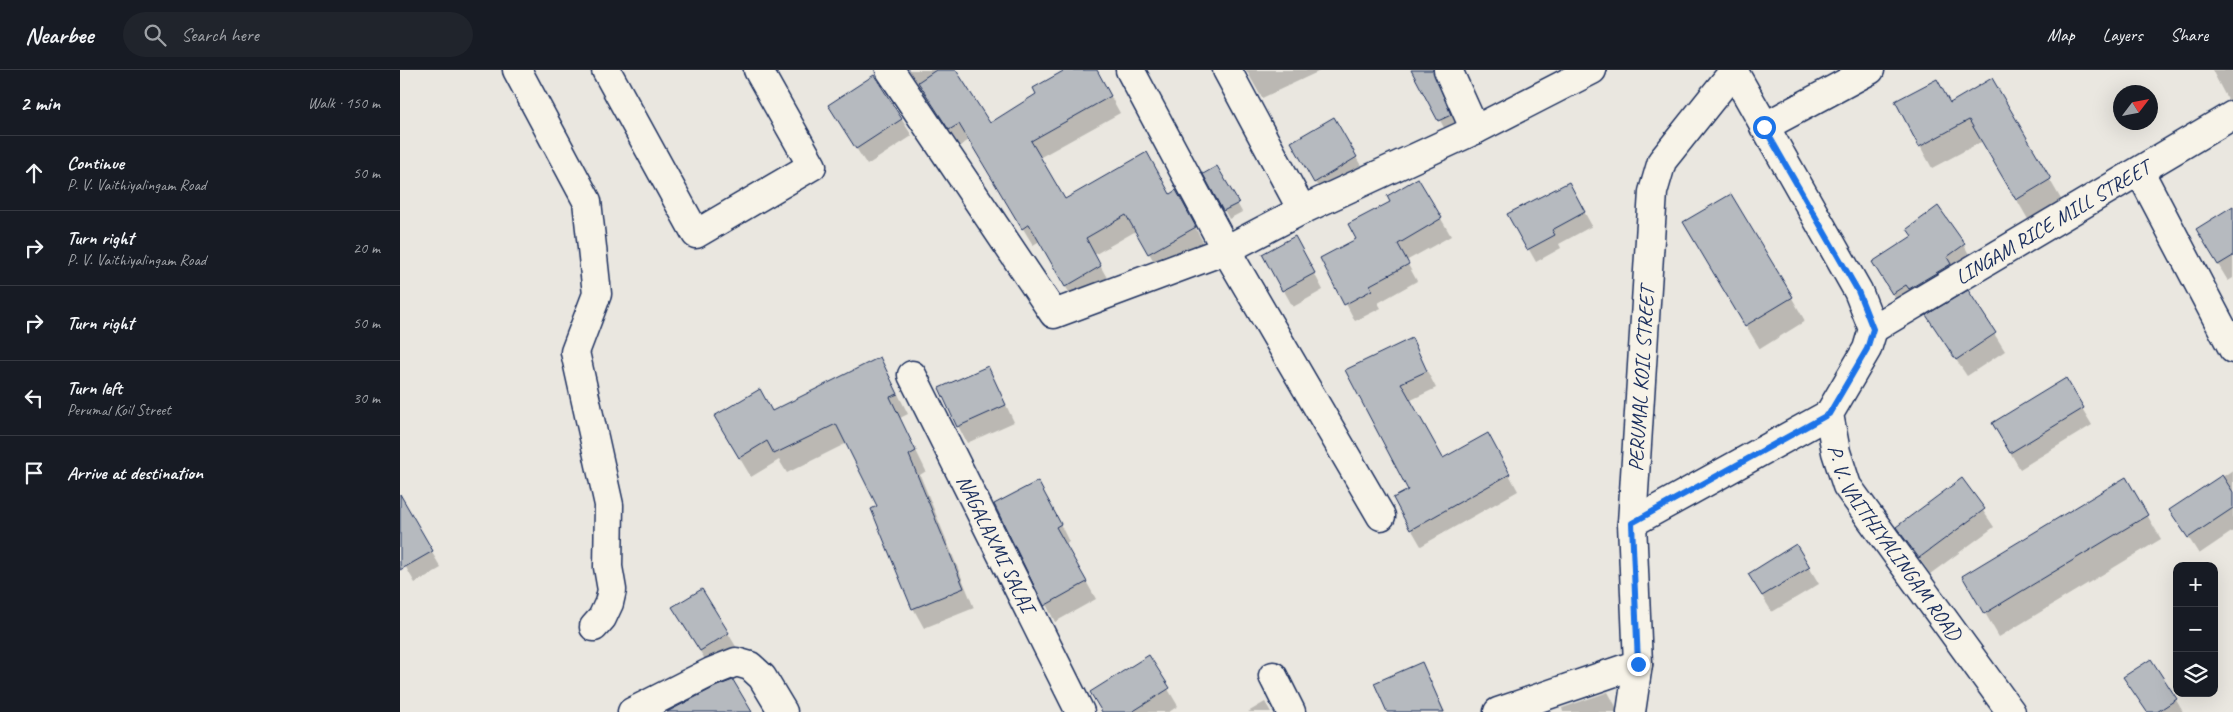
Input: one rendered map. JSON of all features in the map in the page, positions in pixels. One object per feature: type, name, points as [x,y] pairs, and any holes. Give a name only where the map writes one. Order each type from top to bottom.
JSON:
[{"type":"street","points":[[517,70],[587,201],[597,294],[575,352],[610,505],[608,567],[612,590],[609,603],[602,618],[594,627]]},
{"type":"street","points":[[606,70],[696,234],[812,166],[758,70]]},
{"type":"street","points":[[890,70],[1054,314],[1226,250],[1302,210],[1475,130],[1592,70]]},
{"type":"street","points":[[1130,70],[1226,250],[1382,516]]},
{"type":"street","points":[[1227,70],[1302,210]]},
{"type":"street","points":[[1448,70],[1475,130]]},
{"type":"street","points":[[1764,127],[1870,70]]},
{"type":"street","points":[[1733,71],[1858,291],[1873,329]]},
{"type":"street","name":"PERUMAL KOIL STREET","points":[[1631,712],[1638,664],[1632,523],[1655,177],[1662,160],[1733,71]]},
{"type":"street","name":"LINGAM RICE MILL STREET","points":[[1873,329],[2233,115]]},
{"type":"street","points":[[2140,172],[2233,349]]},
{"type":"street","name":"P. V. VAITHIYALINGAM ROAD","points":[[1873,329],[1867,349],[1829,414],[1836,452],[1848,486],[2012,712]]},
{"type":"street","name":"NAGALAXMI SALAI","points":[[912,375],[1080,712]]},
{"type":"street","points":[[1632,523],[1829,414]]},
{"type":"street","points":[[632,712],[736,662],[750,666],[762,677],[783,712]]},
{"type":"street","points":[[1498,712],[1638,664]]},
{"type":"street","points":[[1273,676],[1291,712]]},
{"type":"building","points":[[936,70],[956,70],[990,123],[1036,94],[1033,88],[1065,70],[1097,70],[1111,96],[1031,141],[1065,199],[1147,152],[1170,194],[1176,190],[1196,227],[1148,254],[1126,215],[1086,238],[1101,266],[1065,287],[1029,224],[1022,229],[959,124],[949,130],[918,82]]},
{"type":"building","points":[[1411,70],[1433,70],[1451,115],[1438,121]]},
{"type":"building","points":[[874,75],[902,119],[856,149],[828,105]]},
{"type":"building","points":[[1992,78],[2051,179],[2016,200],[1969,120],[1919,147],[1895,101],[1937,79],[1950,103]]},
{"type":"building","points":[[1334,117],[1357,157],[1314,183],[1291,142]]},
{"type":"building","points":[[1217,166],[1239,203],[1223,211],[1203,174]]},
{"type":"building","points":[[1418,178],[1442,218],[1398,244],[1409,264],[1370,285],[1372,290],[1344,305],[1320,258],[1356,239],[1348,224],[1390,202],[1387,196]]},
{"type":"building","points":[[1569,182],[1585,212],[1552,230],[1555,235],[1527,250],[1507,214]]},
{"type":"building","points":[[1731,194],[1793,297],[1745,326],[1683,222]]},
{"type":"building","points":[[1938,206],[1965,244],[1947,257],[1951,264],[1909,289],[1906,285],[1892,294],[1872,262],[1912,236],[1907,229]]},
{"type":"building","points":[[2233,206],[2233,256],[2218,265],[2196,229]]},
{"type":"building","points":[[1295,236],[1315,273],[1282,291],[1262,254]]},
{"type":"building","points":[[1968,290],[1996,333],[1956,360],[1926,315]]},
{"type":"building","points":[[1412,338],[1427,371],[1401,383],[1443,458],[1488,433],[1510,474],[1410,530],[1393,498],[1408,490],[1345,370]]},
{"type":"building","points":[[880,357],[898,394],[890,397],[916,451],[909,455],[964,588],[912,609],[871,509],[877,506],[836,424],[774,454],[767,441],[739,458],[714,416],[760,389],[772,411]]},
{"type":"building","points":[[988,366],[1006,405],[957,427],[939,388]]},
{"type":"building","points":[[2066,378],[2084,408],[2010,453],[1992,423]]},
{"type":"building","points":[[2222,475],[2233,492],[2233,508],[2188,538],[2169,510]]},
{"type":"building","points":[[2126,477],[2148,515],[1984,614],[1962,576]]},
{"type":"building","points":[[1962,478],[1985,509],[1919,558],[1896,527]]},
{"type":"building","points":[[1038,481],[1061,524],[1056,527],[1087,582],[1044,606],[994,504]]},
{"type":"building","points":[[400,494],[433,551],[400,570]]},
{"type":"building","points":[[1796,544],[1810,567],[1762,596],[1748,574]]},
{"type":"building","points":[[702,589],[729,633],[700,651],[672,607]]},
{"type":"building","points":[[1149,655],[1170,688],[1132,712],[1102,712],[1090,692]]},
{"type":"building","points":[[2151,659],[2173,693],[2173,697],[2177,699],[2157,712],[2147,712],[2123,677]]},
{"type":"building","points":[[1422,662],[1444,712],[1387,712],[1374,683]]},
{"type":"building","points":[[733,680],[752,712],[667,712],[717,686]]},
{"type":"route","points":[[1638,664],[1632,523],[1829,414],[1867,349],[1873,329],[1858,291],[1764,127]]}]
